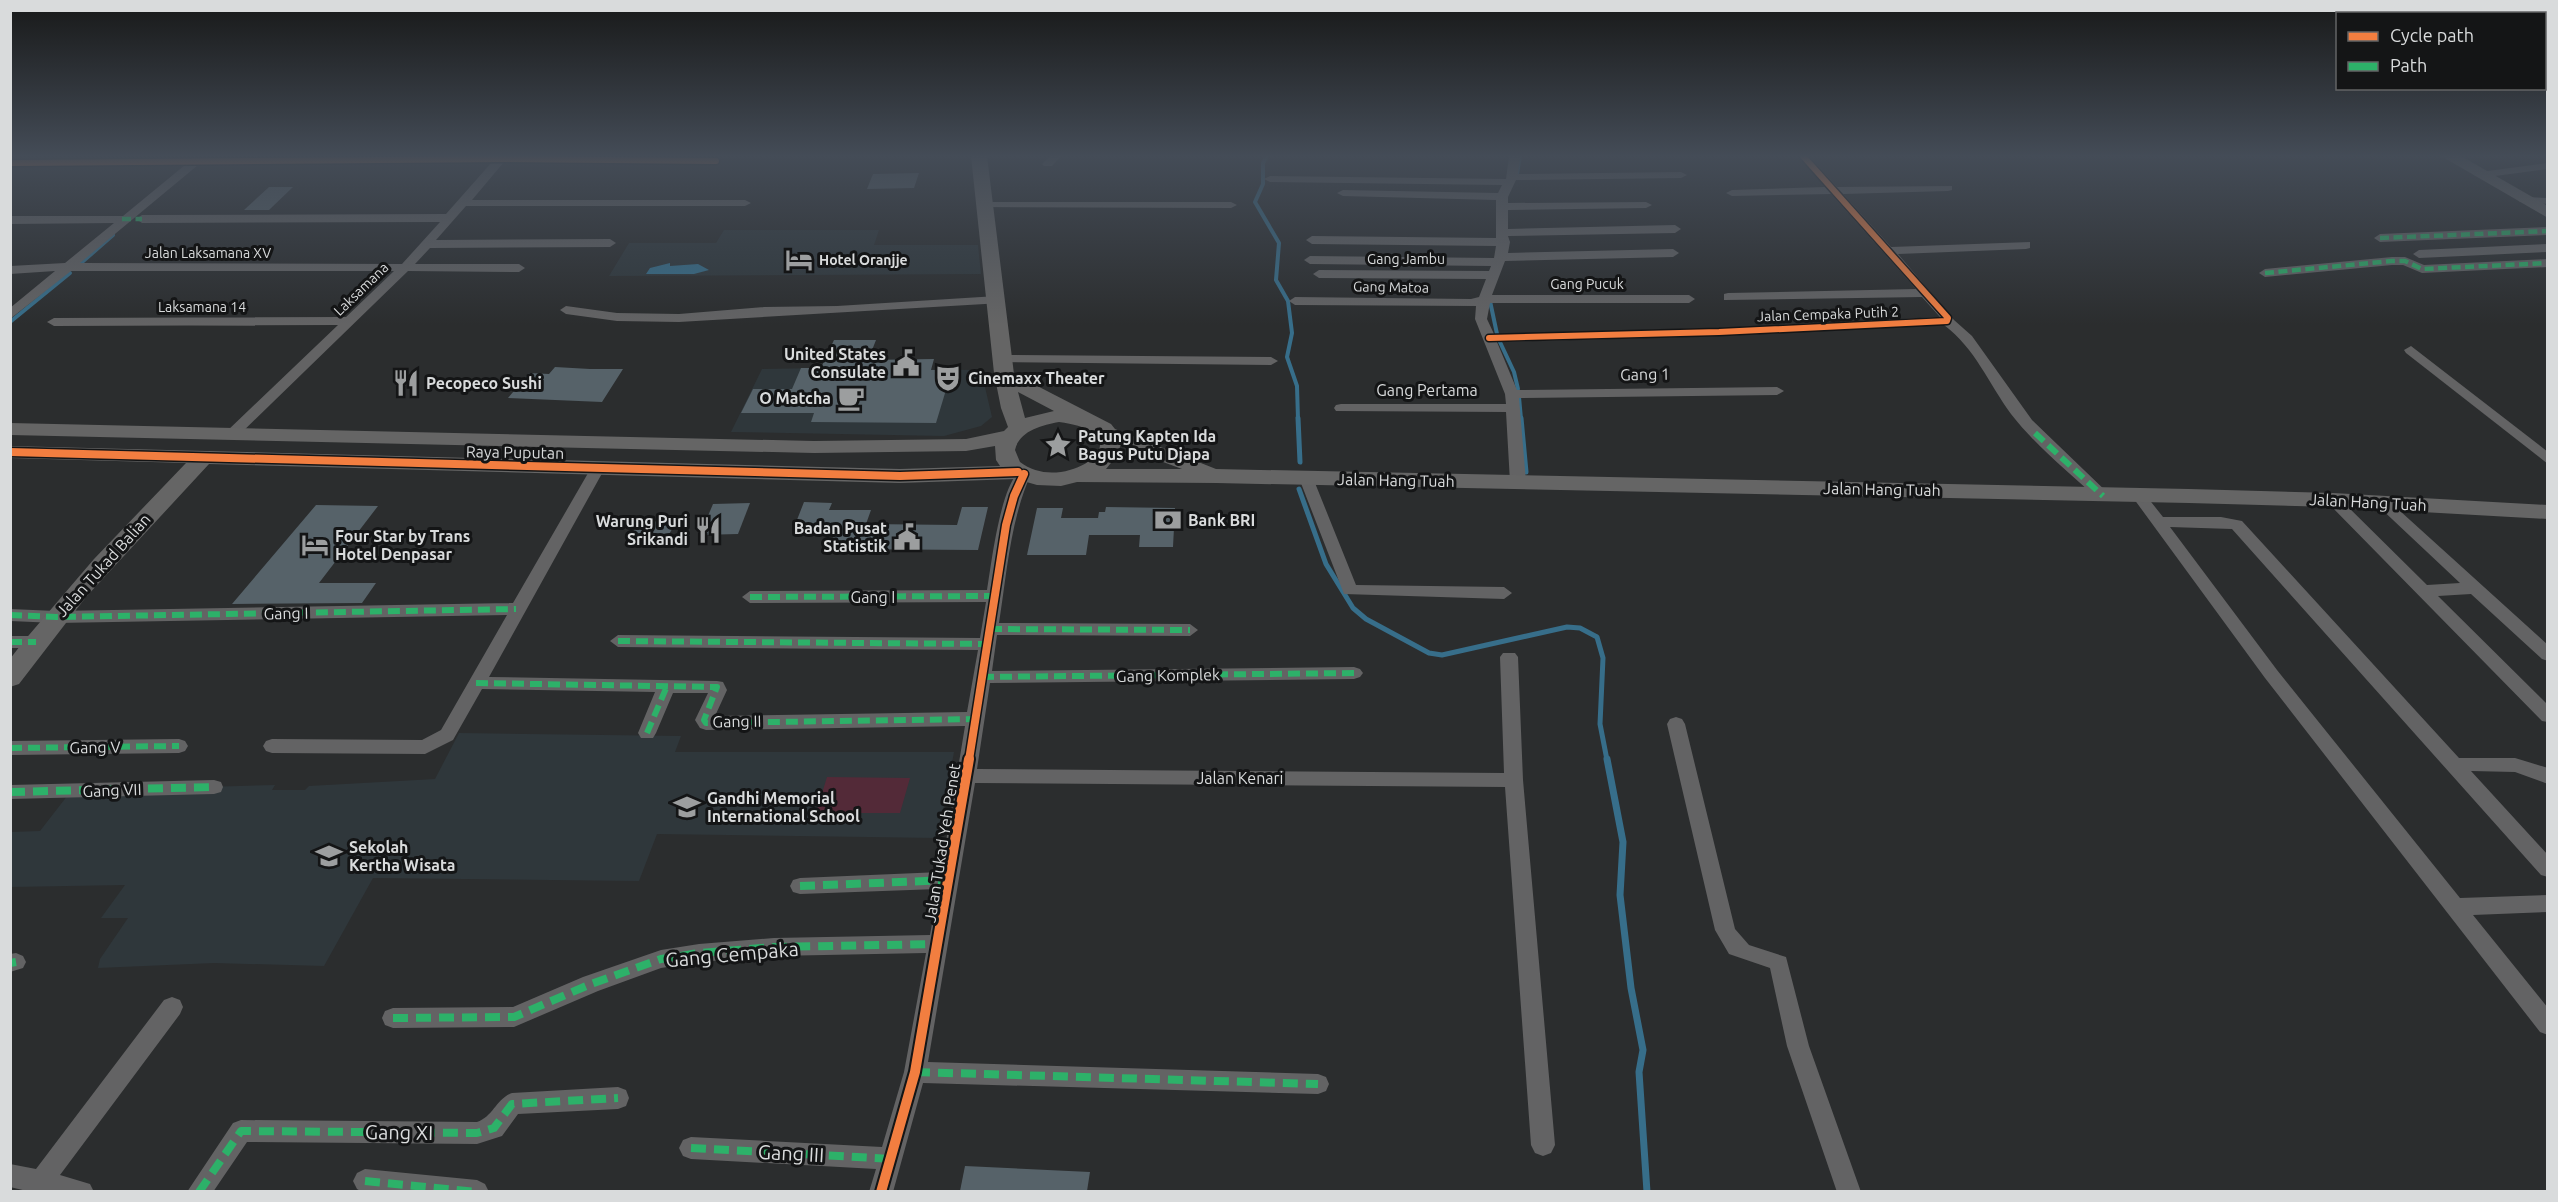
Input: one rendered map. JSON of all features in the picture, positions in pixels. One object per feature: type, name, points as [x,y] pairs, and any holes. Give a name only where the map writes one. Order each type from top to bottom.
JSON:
[{"type":"main road","points":[[986,212],[1004,368],[1015,433],[1005,452],[1007,459],[1026,475],[1053,480],[1078,476],[1103,462],[1110,453],[1112,443],[1109,434],[1096,423],[1004,368]]},
{"type":"main road","points":[[1015,433],[1052,417],[1087,419]]},
{"type":"main road","name":"Raya Puputan","points":[[10,429],[814,447],[966,445],[1015,433]]},
{"type":"main road","points":[[46,453],[70,431]]},
{"type":"main road","name":"Jalan Hang Tuah","points":[[1109,434],[1216,476]]},
{"type":"main road","name":"Raya Puputan","points":[[10,452],[900,476],[1026,475]]},
{"type":"main road","name":"Jalan Tukad Balian","points":[[10,678],[56,617],[145,516],[203,458]]},
{"type":"main road","name":"Jalan Hang Tuah","points":[[1078,476],[1216,476],[2333,500],[2547,512]]},
{"type":"street","points":[[10,315],[131,212]]},
{"type":"street","name":"Laksamana","points":[[231,435],[405,268],[456,212]]},
{"type":"street","points":[[1501,212],[1502,249],[1481,309],[1481,319],[1513,401],[1518,482]]},
{"type":"street","points":[[1851,212],[1889,251],[1989,367],[2015,410],[2035,433],[2103,496]]},
{"type":"street","points":[[142,219],[451,218]]},
{"type":"street","points":[[10,220],[122,219]]},
{"type":"street","points":[[1310,260],[1502,249],[1675,229]]},
{"type":"street","points":[[2380,238],[2547,231]]},
{"type":"street","points":[[427,244],[610,243]]},
{"type":"street","points":[[1317,244],[1673,253]]},
{"type":"street","points":[[1889,251],[2026,245]]},
{"type":"street","points":[[2419,254],[2547,248]]},
{"type":"street","points":[[2265,273],[2392,261],[2405,261],[2422,268],[2547,263]]},
{"type":"street","name":"Jalan Laksamana XV","points":[[10,270],[67,267],[519,268]]},
{"type":"street","name":"Gang Jambu","points":[[1319,273],[1493,275]]},
{"type":"street","points":[[1728,297],[1925,292]]},
{"type":"street","name":"Gang Pucuk","points":[[1485,299],[1689,299]]},
{"type":"street","name":"Gang Matoa","points":[[1295,301],[1472,303],[1485,299]]},
{"type":"street","points":[[566,310],[616,317],[679,318],[764,311],[848,309],[997,300]]},
{"type":"street","name":"Laksamana 14","points":[[54,322],[350,321]]},
{"type":"street","name":"Jalan Cempaka Putih 2","points":[[1489,338],[1700,333],[1947,321]]},
{"type":"street","points":[[2411,350],[2547,460]]},
{"type":"street","points":[[1004,368],[1271,361]]},
{"type":"street","name":"Gang 1","points":[[1513,401],[1777,391]]},
{"type":"street","name":"Gang Pertama","points":[[1341,408],[1513,401]]},
{"type":"street","points":[[272,746],[425,747],[447,735],[516,609],[598,468]]},
{"type":"street","name":"Jalan Tukad Yeh Penet","points":[[881,1191],[915,1072],[950,880],[1006,525],[1014,496],[1026,475]]},
{"type":"street","points":[[1306,478],[1350,590],[1504,593]]},
{"type":"street","points":[[2139,496],[2278,683],[2547,1025]]},
{"type":"street","points":[[2333,500],[2547,716]]},
{"type":"street","points":[[2384,504],[2547,655]]},
{"type":"street","points":[[2158,522],[2221,522],[2237,525],[2456,765],[2547,869]]},
{"type":"street","points":[[2421,591],[2475,588]]},
{"type":"street","name":"Gang I","points":[[750,597],[995,596]]},
{"type":"street","name":"Gang I","points":[[56,617],[516,609]]},
{"type":"street","points":[[10,615],[56,617]]},
{"type":"street","points":[[618,641],[989,636],[1190,630]]},
{"type":"street","points":[[10,642],[36,642]]},
{"type":"street","points":[[1509,657],[1514,780],[1543,1145]]},
{"type":"street","name":"Gang Komplek","points":[[982,677],[1354,673]]},
{"type":"street","name":"Gang II","points":[[476,683],[717,687],[718,690],[704,720],[706,723],[975,719]]},
{"type":"street","points":[[647,733],[667,686]]},
{"type":"street","points":[[1676,724],[1725,930],[1733,947],[1749,955],[1769,956],[1779,963],[1798,1046],[1849,1191]]},
{"type":"street","name":"Gang V","points":[[10,748],[179,746]]},
{"type":"street","points":[[2456,765],[2512,765],[2537,771],[2547,777]]},
{"type":"street","name":"Jalan Kenari","points":[[967,776],[1514,780]]},
{"type":"street","name":"Gang VII","points":[[10,792],[214,787]]},
{"type":"street","points":[[800,886],[950,880]]},
{"type":"street","points":[[2455,908],[2547,903]]},
{"type":"street","name":"Gang Cempaka","points":[[393,1018],[514,1017],[591,984],[661,959],[699,953],[774,947],[939,944]]},
{"type":"street","points":[[41,1182],[172,1007]]},
{"type":"street","points":[[915,1072],[1317,1084]]},
{"type":"street","name":"Gang XI","points":[[199,1191],[241,1131],[477,1133],[494,1128],[512,1104],[618,1098]]},
{"type":"street","name":"Gang III","points":[[691,1148],[892,1159]]},
{"type":"street","points":[[10,1175],[82,1191]]},
{"type":"street","points":[[365,1181],[477,1191]]},
{"type":"shaded area","name":"Hotel Oranjje","points":[[724,230],[879,230],[874,245],[978,245],[981,274],[609,276],[629,243],[716,243]]},
{"type":"shaded area","points":[[834,340],[876,340],[865,369],[981,370],[992,417],[981,426],[944,436],[731,432],[762,369],[821,368]]},
{"type":"shaded area","points":[[459,733],[681,736],[675,752],[954,752],[938,838],[657,834],[639,881],[373,878],[324,966],[214,963],[98,968],[100,959],[128,918],[101,918],[125,885],[11,887],[10,832],[40,831],[71,791],[275,785],[272,790],[305,790],[309,786],[435,779]]},
{"type":"shaded area","points":[[827,777],[910,778],[900,813],[816,813]]},
{"type":"water","points":[[670,263],[670,266],[698,264],[709,270],[694,274],[646,274],[650,268]]},
{"type":"building","points":[[834,340],[876,340],[868,360],[934,359],[931,370],[952,370],[936,423],[811,422],[814,413],[741,413],[753,389],[792,389],[801,368],[821,368]]},
{"type":"building","points":[[555,367],[623,369],[602,402],[508,398],[529,373],[549,374]]},
{"type":"building","name":"Badan Pusat Statistik","points":[[804,502],[832,503],[829,510],[871,510],[866,524],[957,525],[962,507],[988,507],[978,550],[829,549],[836,530],[793,530]]},
{"type":"building","points":[[750,503],[738,534],[700,535],[713,504]]},
{"type":"building","name":"Four Star by Trans Hotel Denpasar","points":[[316,505],[378,506],[319,583],[376,583],[362,603],[232,604]]},
{"type":"building","points":[[1106,507],[1175,508],[1173,547],[1139,547],[1140,535],[1089,535],[1086,555],[1027,555],[1037,508],[1063,508],[1061,518],[1098,518],[1099,512],[1105,512]]},
{"type":"building","points":[[639,521],[676,522],[663,545],[626,545]]},
{"type":"building","points":[[965,1166],[1090,1172],[1087,1191],[960,1191]]},
{"type":"waterway","points":[[1261,212],[1279,243],[1276,280],[1288,301],[1292,333],[1287,357],[1297,386],[1298,419]]},
{"type":"waterway","points":[[81,263],[113,235]]},
{"type":"waterway","points":[[10,322],[70,273]]},
{"type":"waterway","points":[[1490,301],[1497,334]]},
{"type":"waterway","points":[[1499,340],[1514,372],[1518,389]]},
{"type":"waterway","points":[[1519,397],[1521,419]]},
{"type":"waterway","points":[[1298,418],[1300,462]]},
{"type":"waterway","points":[[1521,418],[1526,472]]},
{"type":"waterway","points":[[1299,489],[1326,564],[1353,608],[1366,619],[1429,653],[1442,655],[1567,627],[1580,628],[1597,637],[1603,658],[1600,724],[1607,760]]},
{"type":"waterway","points":[[1607,759],[1623,842],[1620,895],[1631,988],[1643,1050],[1639,1072],[1647,1192]]},
{"type":"marked path","points":[[122,219],[142,219]]},
{"type":"marked path","points":[[2380,238],[2548,231]]},
{"type":"marked path","points":[[2265,273],[2392,261],[2405,261],[2422,269],[2548,263]]},
{"type":"marked path","points":[[2035,433],[2103,496]]},
{"type":"marked path","points":[[750,597],[995,596]]},
{"type":"marked path","points":[[10,615],[56,617],[516,609]]},
{"type":"marked path","points":[[990,629],[1190,630]]},
{"type":"marked path","points":[[618,641],[988,644]]},
{"type":"marked path","points":[[10,642],[36,642]]},
{"type":"marked path","points":[[982,677],[1354,673]]},
{"type":"marked path","points":[[476,683],[717,687],[718,690],[704,720],[706,723],[975,719]]},
{"type":"marked path","points":[[647,733],[667,686]]},
{"type":"marked path","points":[[10,748],[179,746]]},
{"type":"marked path","points":[[10,792],[214,787]]},
{"type":"marked path","points":[[800,886],[950,880]]},
{"type":"marked path","points":[[393,1018],[514,1017],[591,984],[661,959],[699,953],[774,947],[939,944]]},
{"type":"marked path","points":[[10,963],[16,962]]},
{"type":"marked path","points":[[915,1072],[1318,1084]]},
{"type":"marked path","points":[[199,1192],[241,1131],[477,1133],[494,1128],[512,1104],[618,1098]]},
{"type":"marked path","points":[[691,1148],[892,1159]]},
{"type":"marked path","points":[[365,1181],[477,1192]]},
{"type":"cycle path","points":[[1489,338],[1719,332],[1947,321],[1948,318],[1853,212]]},
{"type":"cycle path","points":[[10,452],[900,476],[1018,472]]},
{"type":"cycle path","points":[[881,1192],[915,1072],[950,880],[1006,525],[1014,496],[1024,474]]},
{"type":"place","name":"Hotel Oranjje","points":[[799,260]]},
{"type":"place","name":"United States Consulate","points":[[906,363]]},
{"type":"place","name":"Cinemaxx Theater","points":[[948,378]]},
{"type":"place","name":"Pecopeco Sushi","points":[[406,383]]},
{"type":"place","name":"O Matcha","points":[[851,398]]},
{"type":"place","name":"Patung Kapten Ida Bagus Putu Djapa","points":[[1058,445]]},
{"type":"place","name":"Bank BRI","points":[[1168,520]]},
{"type":"place","name":"Warung Puri Srikandi","points":[[708,530]]},
{"type":"place","name":"Badan Pusat Statistik","points":[[907,537]]},
{"type":"place","name":"Four Star by Trans Hotel Denpasar","points":[[315,545]]},
{"type":"place","name":"Gandhi Memorial International School","points":[[687,807]]},
{"type":"place","name":"Sekolah Kertha Wisata","points":[[329,856]]}]
